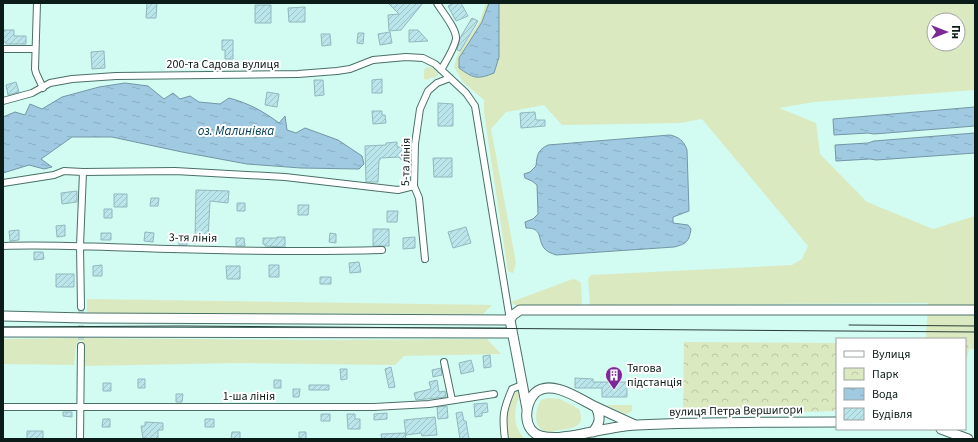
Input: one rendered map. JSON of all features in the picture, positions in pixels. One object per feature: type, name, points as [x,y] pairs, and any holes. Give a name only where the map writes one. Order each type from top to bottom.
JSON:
[{"type":"main road","points":[[527,410],[531,398],[536,392],[545,388],[554,388],[567,392],[596,407],[600,415],[600,421],[592,432],[556,438],[539,436],[532,432],[527,419],[527,410],[510,320],[512,315],[520,310],[975,310]]},
{"type":"main road","points":[[3,316],[86,318],[510,320]]},
{"type":"main road","points":[[3,332],[512,333]]},
{"type":"main road","points":[[521,382],[528,389],[536,392]]},
{"type":"main road","name":"вулиця Петра Вершигори","points":[[596,407],[635,425]]},
{"type":"main road","name":"вулиця Петра Вершигори","points":[[592,432],[635,425],[836,422]]},
{"type":"main road","points":[[944,430],[968,439]]},
{"type":"street","points":[[37,3],[35,49],[36,73],[43,88]]},
{"type":"street","points":[[437,3],[455,31],[456,38],[441,70]]},
{"type":"street","points":[[3,49],[35,49]]},
{"type":"street","name":"200-та Садова вулиця","points":[[3,101],[32,94],[50,83],[72,79],[116,76],[298,74],[338,71],[373,60],[406,57],[417,57],[429,60],[466,93],[475,106],[510,320]]},
{"type":"street","name":"5-та лінія","points":[[425,259],[419,198],[414,186],[415,144],[420,109],[428,91],[437,83],[450,78]]},
{"type":"street","points":[[3,183],[54,175],[64,171],[175,171],[285,177],[398,190],[414,186]]},
{"type":"street","points":[[81,307],[80,246],[83,172]]},
{"type":"street","name":"3-тя лінія","points":[[3,246],[80,246],[320,251],[382,250]]},
{"type":"street","points":[[80,439],[81,346]]},
{"type":"street","points":[[444,362],[452,400]]},
{"type":"street","points":[[505,439],[503,418],[506,405],[512,389],[521,382]]},
{"type":"street","name":"1-ша лінія","points":[[3,407],[374,407],[429,404],[494,394]]},
{"type":"green space","points":[[486,3],[975,3],[975,90],[814,102],[779,108],[816,123],[820,154],[867,202],[933,229],[975,216],[975,349],[970,349],[971,343],[966,343],[966,338],[926,338],[928,303],[590,305],[588,279],[591,275],[792,265],[802,259],[808,246],[702,119],[680,123],[562,125],[544,105],[506,112],[491,129],[516,263],[513,273],[508,271],[484,113],[484,100],[463,82],[454,67],[457,56],[480,21]]},
{"type":"green space","points":[[429,67],[435,69],[438,75],[427,80],[424,79],[424,72],[425,68]]},
{"type":"green space","points":[[573,279],[581,283],[581,305],[517,306],[511,302]]},
{"type":"green space","points":[[87,299],[492,305],[483,314],[87,313]]},
{"type":"green space","points":[[74,338],[328,340],[487,339],[501,354],[404,356],[395,365],[239,363],[83,366],[82,341],[79,341],[76,346],[74,365],[3,364],[3,339]]},
{"type":"green space","points":[[684,342],[836,343],[836,411],[683,415]]},
{"type":"green space","points":[[966,343],[971,343],[966,360]]},
{"type":"green space","points":[[520,390],[521,393],[516,405],[515,417],[518,429],[525,439],[508,439],[506,425],[507,406],[513,395]]},
{"type":"green space","points":[[548,398],[560,399],[579,409],[581,415],[580,423],[574,427],[552,432],[546,432],[540,428],[536,421],[538,407],[541,400]]},
{"type":"green space","points":[[606,405],[632,405],[632,411],[626,414]]},
{"type":"water","points":[[489,3],[499,3],[499,57],[494,73],[483,77],[475,77],[459,68],[459,58],[482,22]]},
{"type":"water","name":"оз. Малинівка","points":[[125,83],[148,86],[164,99],[173,93],[180,99],[190,96],[199,102],[220,104],[229,98],[243,102],[255,108],[279,123],[285,116],[287,130],[296,133],[305,128],[338,140],[362,156],[364,164],[359,169],[301,168],[247,164],[112,137],[72,137],[41,159],[52,167],[44,169],[29,165],[3,173],[3,117],[15,112],[25,115],[30,104],[42,109],[62,97],[99,87]]},
{"type":"water","points":[[975,107],[975,126],[874,134],[834,135],[833,119]]},
{"type":"water","points":[[975,133],[975,153],[876,160],[836,161],[835,145]]},
{"type":"water","points":[[670,135],[681,140],[687,150],[689,211],[673,217],[673,223],[688,225],[691,229],[686,242],[674,247],[556,255],[544,248],[539,234],[535,230],[526,228],[525,222],[533,219],[538,214],[537,185],[525,178],[524,174],[530,172],[536,166],[539,153],[548,145]]},
{"type":"building","points":[[147,3],[157,3],[156,18],[146,18]]},
{"type":"building","points":[[388,3],[423,3],[401,30],[389,31],[388,15],[399,14]]},
{"type":"building","points":[[454,3],[461,3],[468,16],[456,21],[448,6]]},
{"type":"building","points":[[255,5],[271,5],[271,23],[255,23]]},
{"type":"building","points":[[305,7],[305,22],[289,22],[288,8]]},
{"type":"building","points":[[472,18],[478,21],[460,51],[457,50],[460,38]]},
{"type":"building","points":[[3,30],[14,30],[14,36],[26,36],[26,44],[6,44],[6,42],[3,42]]},
{"type":"building","points":[[409,30],[418,30],[428,41],[409,42]]},
{"type":"building","points":[[390,32],[392,43],[380,45],[378,34]]},
{"type":"building","points":[[358,33],[364,33],[363,44],[357,43]]},
{"type":"building","points":[[321,34],[330,34],[331,45],[322,46]]},
{"type":"building","points":[[222,40],[233,40],[233,59],[225,59],[225,50],[222,50]]},
{"type":"building","points":[[104,51],[105,68],[92,69],[91,52]]},
{"type":"building","points":[[382,79],[382,93],[372,93],[372,80]]},
{"type":"building","points":[[314,80],[323,80],[324,95],[315,96]]},
{"type":"building","points":[[16,82],[19,92],[8,95],[6,85]]},
{"type":"building","points":[[267,92],[279,94],[277,107],[265,105]]},
{"type":"building","points":[[438,103],[453,104],[453,126],[438,126]]},
{"type":"building","points":[[372,111],[382,111],[382,115],[385,115],[386,123],[373,124]]},
{"type":"building","points":[[535,112],[536,120],[545,120],[545,126],[521,128],[520,113]]},
{"type":"building","points":[[397,142],[397,147],[407,147],[408,159],[400,159],[400,157],[380,158],[378,182],[366,182],[365,146],[386,145],[386,143]]},
{"type":"building","points":[[433,158],[452,158],[452,177],[434,177]]},
{"type":"building","points":[[196,190],[229,191],[228,203],[210,201],[208,239],[195,239]]},
{"type":"building","points":[[77,191],[77,202],[62,204],[61,193]]},
{"type":"building","points":[[114,194],[127,194],[127,207],[114,207]]},
{"type":"building","points":[[151,198],[159,198],[158,206],[150,206]]},
{"type":"building","points":[[237,203],[245,203],[245,211],[237,211]]},
{"type":"building","points":[[298,205],[309,205],[308,215],[298,215]]},
{"type":"building","points":[[104,209],[112,209],[112,218],[104,218]]},
{"type":"building","points":[[387,211],[398,211],[397,222],[387,222]]},
{"type":"building","points":[[65,225],[65,236],[57,237],[56,226]]},
{"type":"building","points":[[466,227],[471,243],[453,248],[448,232]]},
{"type":"building","points":[[373,229],[389,229],[389,246],[373,246]]},
{"type":"building","points":[[19,230],[19,240],[10,241],[9,231]]},
{"type":"building","points":[[145,232],[154,233],[153,242],[144,241]]},
{"type":"building","points":[[101,233],[111,233],[111,240],[101,240]]},
{"type":"building","points":[[330,233],[336,234],[336,243],[329,242]]},
{"type":"building","points":[[179,235],[187,235],[187,245],[179,245]]},
{"type":"building","points":[[285,237],[285,247],[265,246],[265,244],[263,244],[263,238]]},
{"type":"building","points":[[415,237],[415,248],[403,249],[403,238]]},
{"type":"building","points":[[236,238],[244,238],[245,246],[236,246]]},
{"type":"building","points":[[34,252],[43,252],[44,259],[34,260]]},
{"type":"building","points":[[359,262],[361,272],[350,273],[349,263]]},
{"type":"building","points":[[102,265],[102,276],[93,276],[93,266]]},
{"type":"building","points":[[269,265],[279,265],[279,277],[269,277]]},
{"type":"building","points":[[226,266],[240,266],[240,279],[227,279]]},
{"type":"building","points":[[56,274],[74,274],[74,287],[56,287]]},
{"type":"building","points":[[320,277],[331,277],[331,284],[320,284]]},
{"type":"building","points":[[490,355],[491,367],[484,368],[483,356]]},
{"type":"building","points":[[471,360],[474,371],[461,374],[459,363]]},
{"type":"building","points":[[391,367],[395,387],[389,388],[385,369]]},
{"type":"building","points":[[441,368],[442,375],[433,377],[432,370]]},
{"type":"building","points":[[340,369],[347,369],[347,379],[341,380]]},
{"type":"building","name":"Тягова пiдстанцiя","points":[[575,378],[593,379],[593,382],[627,382],[627,397],[602,397],[602,388],[575,388]]},
{"type":"building","points":[[138,379],[145,379],[145,388],[138,388]]},
{"type":"building","points":[[274,380],[281,380],[281,388],[274,388]]},
{"type":"building","points":[[437,380],[439,392],[445,391],[446,397],[416,400],[414,393],[431,389],[429,382]]},
{"type":"building","points":[[103,383],[111,383],[111,391],[103,391]]},
{"type":"building","points":[[309,385],[329,385],[329,390],[309,390]]},
{"type":"building","points":[[293,389],[300,389],[299,397],[293,397]]},
{"type":"building","points":[[176,394],[183,394],[182,402],[176,402]]},
{"type":"building","points":[[487,403],[488,412],[482,413],[482,416],[475,417],[474,404]]},
{"type":"building","points":[[447,406],[448,418],[438,419],[437,407]]},
{"type":"building","points":[[63,412],[72,412],[72,417],[63,416]]},
{"type":"building","points":[[462,412],[464,421],[466,421],[469,439],[460,439],[456,413]]},
{"type":"building","points":[[387,413],[387,419],[374,420],[374,414]]},
{"type":"building","points":[[321,414],[330,414],[330,421],[321,421]]},
{"type":"building","points":[[347,414],[355,414],[355,419],[360,419],[360,429],[348,429]]},
{"type":"building","points":[[435,417],[437,435],[422,436],[421,433],[406,435],[404,420]]},
{"type":"building","points":[[103,419],[110,419],[110,427],[102,427]]},
{"type":"building","points":[[205,419],[214,419],[214,427],[205,427]]},
{"type":"building","points":[[145,422],[163,423],[163,430],[158,430],[158,439],[143,438],[141,426],[145,426]]},
{"type":"building","points":[[27,431],[43,431],[43,439],[27,439]]},
{"type":"building","points":[[232,432],[240,432],[240,439],[231,439]]},
{"type":"building","points":[[299,432],[306,432],[306,439],[299,439]]},
{"type":"building","points":[[405,433],[406,439],[382,439],[381,434]]},
{"type":"tunnel","points":[[81,307],[81,346]]},
{"type":"tram line","points":[[849,325],[975,326]]},
{"type":"tram line","points":[[3,327],[182,326],[975,332]]},
{"type":"place","name":"Тягова пiдстанцiя","points":[[614,390]]}]
